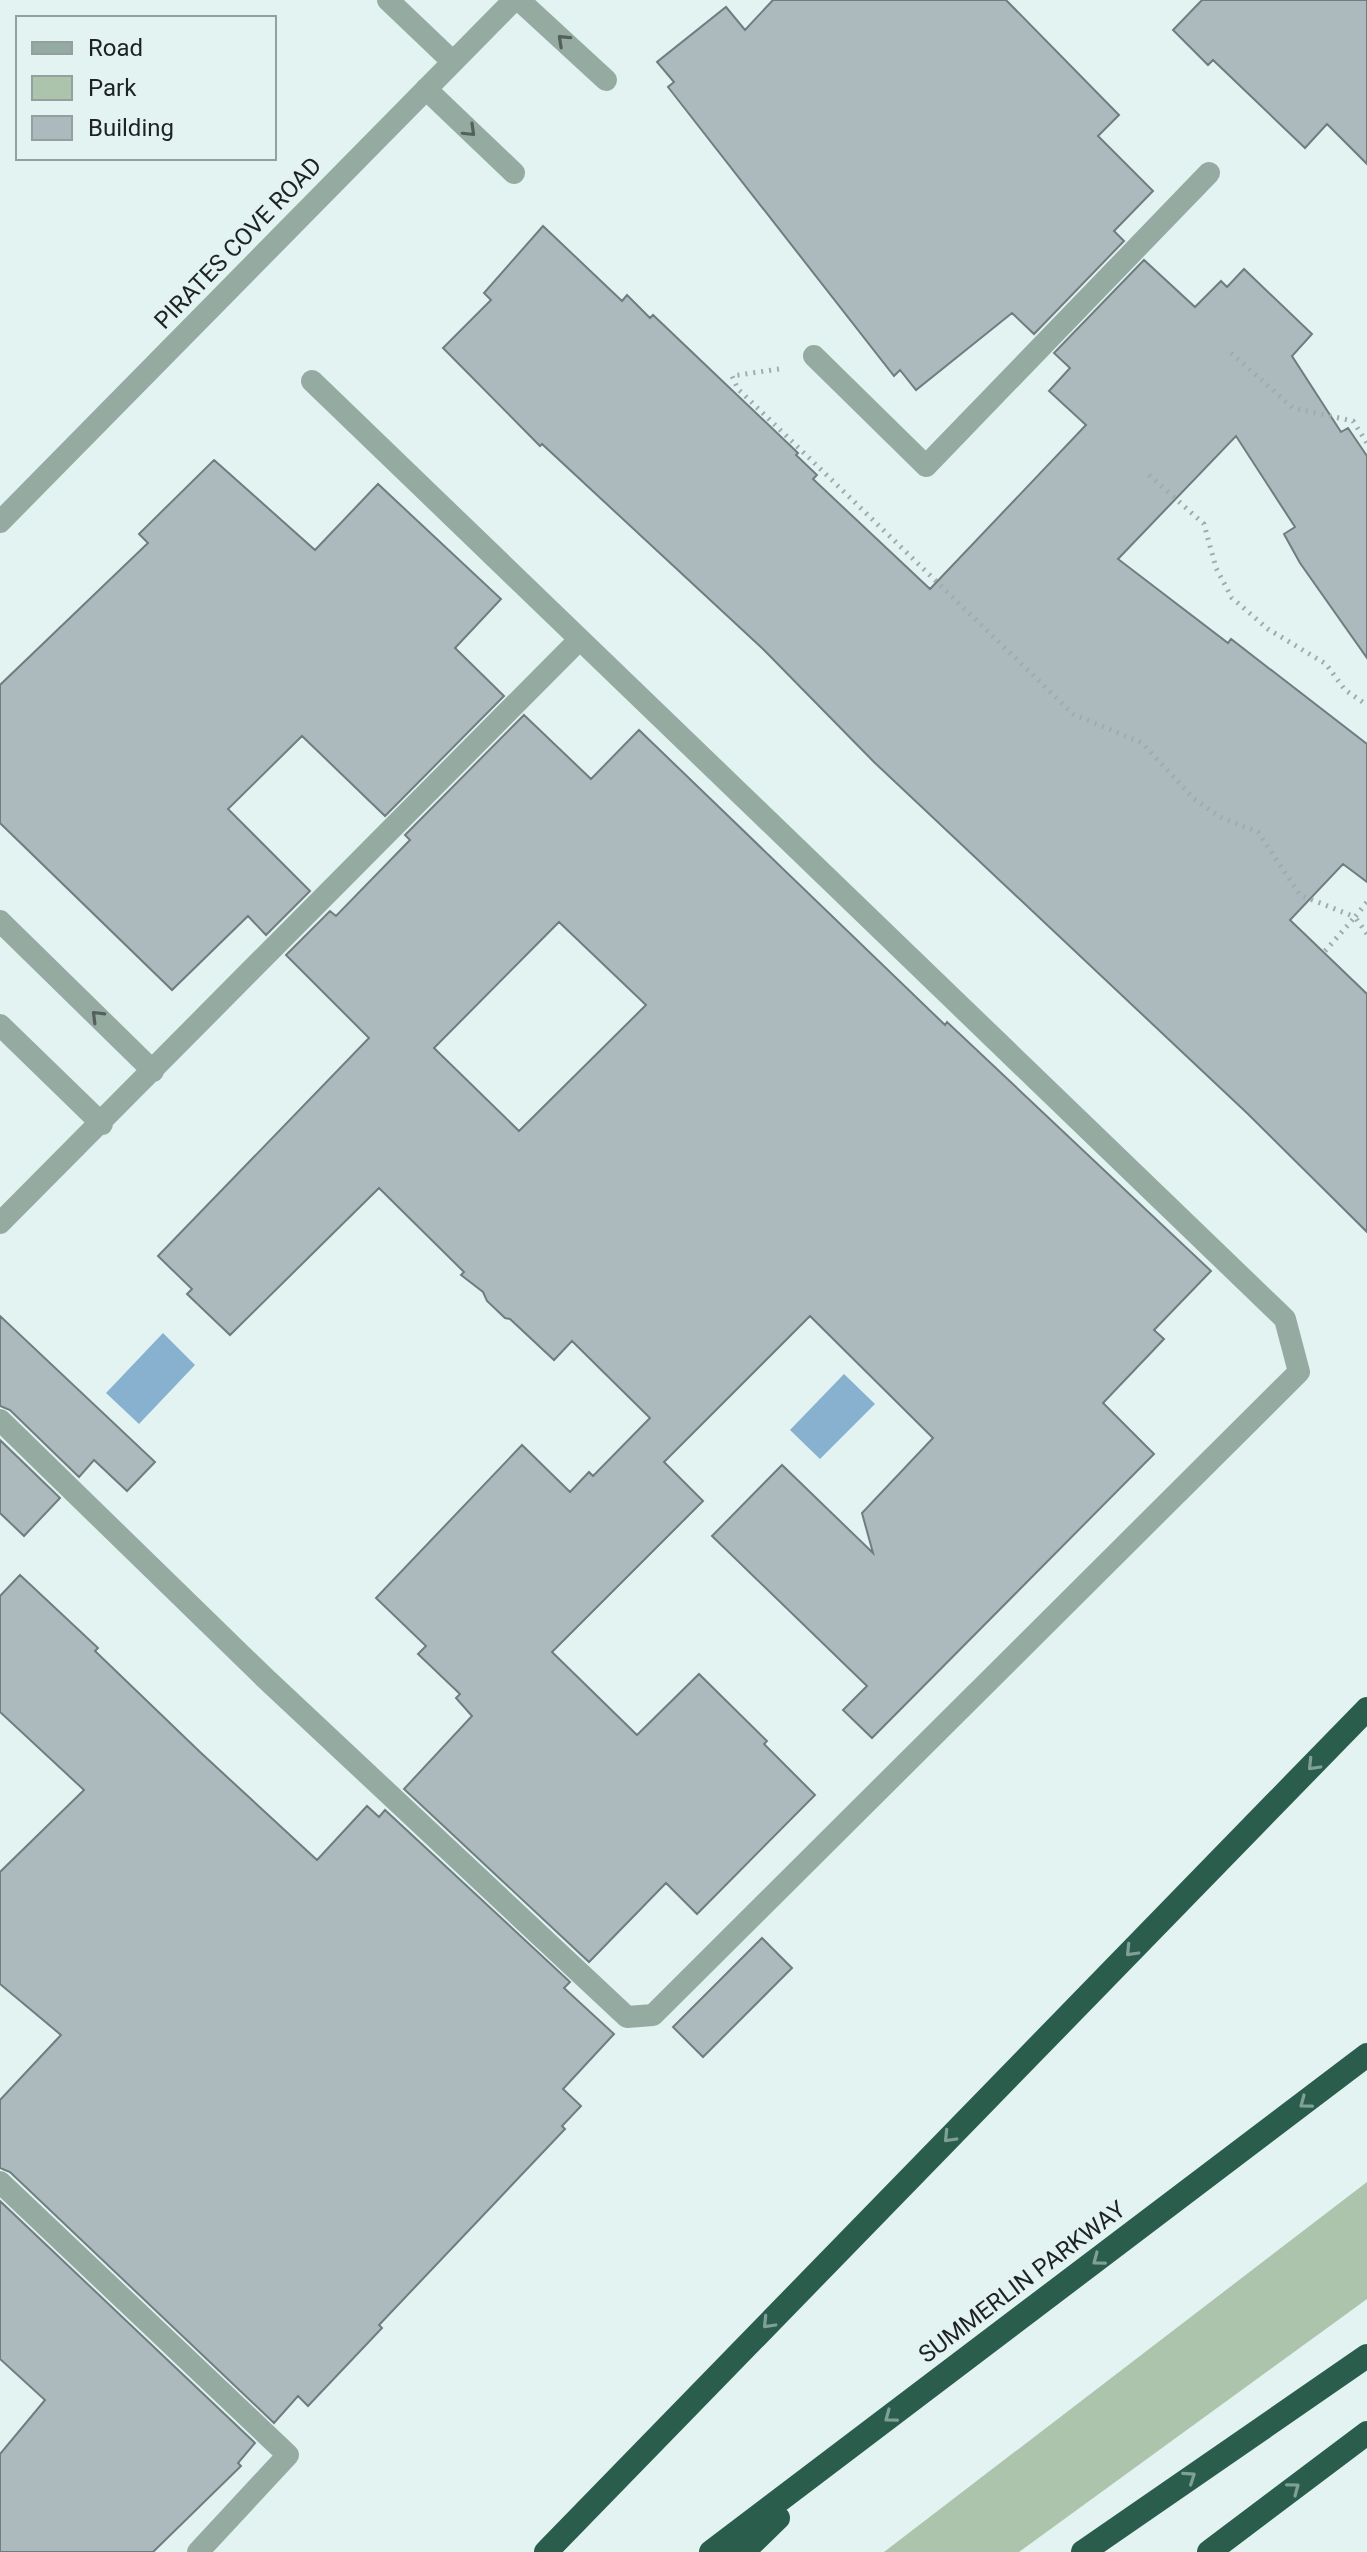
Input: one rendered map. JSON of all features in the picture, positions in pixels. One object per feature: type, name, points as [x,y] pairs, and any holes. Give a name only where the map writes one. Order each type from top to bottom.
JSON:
[{"type":"highway","points":[[546,2552],[1367,1709]]},
{"type":"highway","name":"SUMMERLIN PARKWAY","points":[[711,2552],[1367,2055]]},
{"type":"highway","points":[[1083,2552],[1367,2356]]},
{"type":"highway","points":[[1209,2552],[1367,2433]]},
{"type":"highway","points":[[743,2552],[851,2446]]},
{"type":"street","points":[[388,0],[453,62]]},
{"type":"street","points":[[517,0],[606,80]]},
{"type":"street","name":"PIRATES COVE ROAD","points":[[0,522],[517,0]]},
{"type":"street","points":[[426,89],[514,173]]},
{"type":"street","points":[[814,356],[926,466],[1209,173]]},
{"type":"street","points":[[0,1420],[265,1678],[627,2017],[653,2015],[1299,1372],[1285,1319],[312,381]]},
{"type":"street","points":[[0,1223],[102,1124],[579,640]]},
{"type":"street","points":[[0,921],[153,1071]]},
{"type":"street","points":[[0,1025],[102,1124]]},
{"type":"street","points":[[0,2182],[288,2455],[198,2552]]},
{"type":"path","points":[[1231,353],[1293,408],[1353,421],[1367,443]]},
{"type":"path","points":[[814,356],[777,370],[732,376],[749,400],[1073,714],[1142,743],[1193,798],[1220,817],[1258,832],[1300,895],[1355,917],[1367,934]]},
{"type":"path","points":[[1149,475],[1204,524],[1216,568],[1232,598],[1268,629],[1326,664],[1345,690],[1367,705]]},
{"type":"path","points":[[1325,951],[1367,902]]},
{"type":"green space","points":[[1367,2182],[1367,2299],[1019,2552],[884,2552]]},
{"type":"water","points":[[163,1333],[195,1365],[139,1424],[106,1393]]},
{"type":"water","points":[[844,1374],[875,1404],[820,1459],[790,1430]]},
{"type":"building","points":[[773,0],[1006,0],[1119,115],[1098,136],[1153,191],[1114,231],[1124,241],[1034,334],[1012,313],[916,390],[900,370],[894,376],[668,87],[674,82],[657,62],[726,7],[745,30]]},
{"type":"building","points":[[1202,0],[1367,0],[1367,164],[1327,124],[1305,148],[1213,60],[1208,65],[1173,30]]},
{"type":"building","points":[[543,226],[622,301],[627,295],[650,318],[653,315],[798,453],[796,455],[817,475],[813,479],[930,589],[1086,425],[1049,391],[1070,368],[1054,353],[1144,260],[1195,307],[1221,281],[1227,287],[1244,269],[1312,334],[1292,356],[1341,432],[1348,428],[1367,456],[1367,658],[1300,563],[1284,534],[1295,527],[1236,436],[1118,559],[1228,643],[1231,639],[1367,744],[1367,882],[1343,864],[1290,920],[1367,994],[1367,1232],[1248,1114],[874,762],[763,649],[542,444],[540,446],[443,348],[491,300],[484,293]]},
{"type":"building","points":[[214,460],[315,550],[378,484],[501,599],[455,648],[504,696],[385,816],[302,736],[228,809],[310,891],[266,935],[248,916],[172,990],[0,823],[0,685],[148,543],[139,534]]},
{"type":"building","points":[[524,715],[591,779],[639,730],[945,1025],[947,1022],[1211,1271],[1154,1330],[1164,1339],[1103,1403],[1154,1454],[872,1738],[843,1710],[867,1686],[712,1536],[782,1465],[873,1553],[862,1513],[933,1438],[810,1316],[664,1462],[703,1501],[552,1652],[637,1735],[699,1674],[767,1741],[764,1744],[815,1795],[697,1914],[666,1883],[589,1962],[404,1789],[472,1716],[456,1698],[460,1694],[418,1654],[426,1646],[376,1598],[522,1445],[570,1492],[589,1472],[593,1476],[650,1418],[572,1341],[554,1360],[487,1301],[483,1292],[461,1275],[464,1272],[379,1188],[230,1335],[187,1294],[192,1289],[158,1256],[369,1038],[286,955],[330,911],[336,916],[410,840],[405,835]],"holes":[[[559,922],[646,1005],[519,1131],[434,1048]]]},
{"type":"building","points":[[0,1316],[155,1462],[127,1491],[94,1460],[79,1477],[10,1410],[0,1406]]},
{"type":"building","points":[[0,1440],[60,1498],[24,1536],[0,1513]]},
{"type":"building","points":[[20,1575],[98,1648],[95,1651],[200,1752],[317,1860],[367,1806],[379,1817],[385,1810],[570,1982],[564,1988],[614,2034],[563,2089],[581,2106],[562,2126],[565,2129],[379,2325],[382,2328],[308,2406],[298,2396],[274,2423],[10,2172],[0,2168],[0,2100],[61,2035],[0,1984],[0,1872],[84,1790],[0,1712],[0,1596]]},
{"type":"building","points":[[762,1938],[792,1968],[703,2057],[673,2027]]},
{"type":"building","points":[[0,2201],[255,2443],[238,2463],[241,2466],[153,2552],[0,2552],[0,2454],[45,2400],[0,2359]]}]
